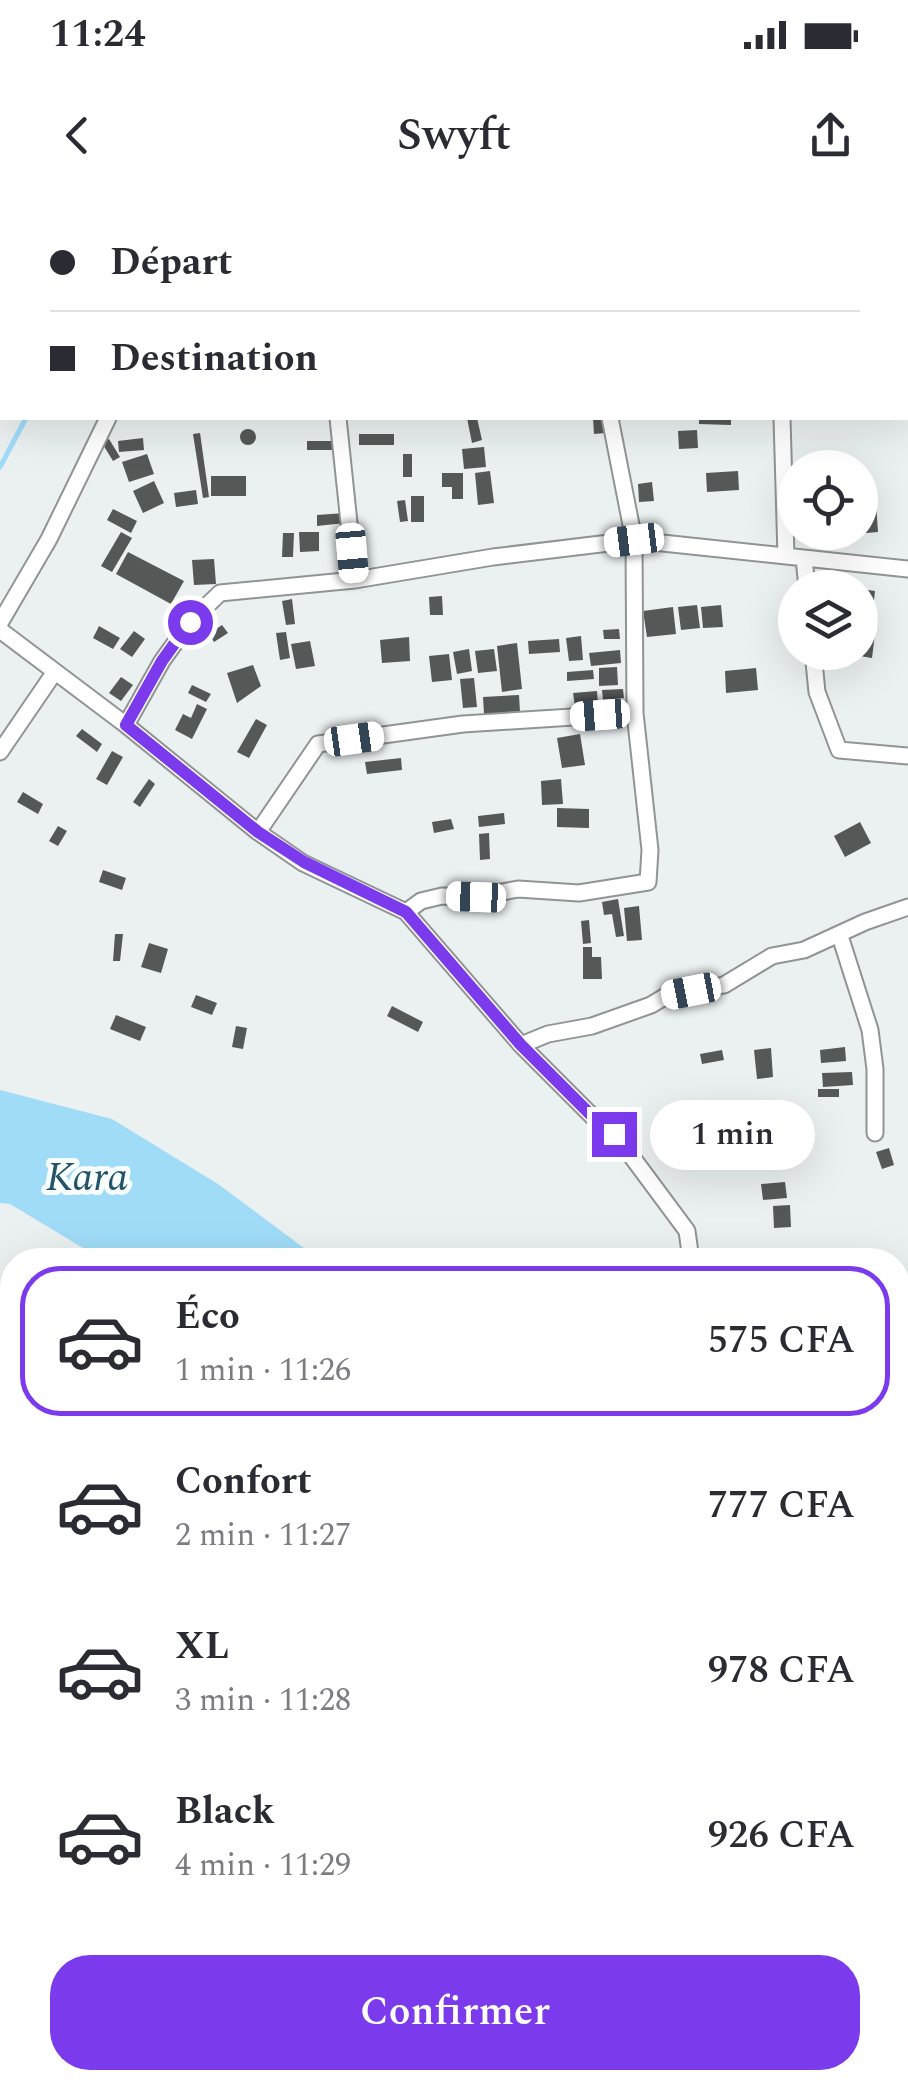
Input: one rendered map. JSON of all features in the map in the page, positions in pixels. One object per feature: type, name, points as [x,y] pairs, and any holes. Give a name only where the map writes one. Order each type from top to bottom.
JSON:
[{"type":"street","points":[[107,420],[49,539],[0,626],[54,673],[126,725],[258,832],[304,862],[406,912],[521,1045],[614,1134],[687,1230],[689,1248]]},
{"type":"street","points":[[338,420],[355,580]]},
{"type":"street","points":[[406,912],[422,901],[442,896],[476,897],[518,889],[579,894],[648,882],[650,850],[634,713],[634,540],[610,420]]},
{"type":"street","points":[[782,420],[786,556]]},
{"type":"street","points":[[126,725],[162,661],[190,622],[220,593],[355,580],[493,557],[634,540],[908,569]]},
{"type":"street","points":[[804,558],[805,570]]},
{"type":"street","points":[[815,670],[817,692],[839,750],[908,756]]},
{"type":"street","points":[[0,752],[54,673]]},
{"type":"street","points":[[258,832],[318,744],[463,724],[634,713]]},
{"type":"street","points":[[521,1045],[548,1034],[592,1026],[666,996],[724,985],[772,956],[804,950],[908,907]]},
{"type":"street","points":[[840,936],[870,1030],[875,1069],[875,1133]]},
{"type":"water","name":"Kara","points":[[0,1090],[112,1119],[218,1184],[304,1248],[83,1248],[10,1204],[0,1203]]},
{"type":"building","points":[[467,420],[477,420],[482,440],[472,443]]},
{"type":"building","points":[[593,420],[603,420],[605,433],[594,434]]},
{"type":"building","points":[[699,420],[731,420],[731,425],[699,424]]},
{"type":"building","points":[[248,429],[256,437],[248,445],[240,437]]},
{"type":"building","points":[[697,430],[698,448],[679,449],[678,431]]},
{"type":"building","points":[[200,433],[209,497],[203,498],[193,434]]},
{"type":"building","points":[[359,434],[394,434],[394,445],[359,445]]},
{"type":"building","points":[[143,438],[144,450],[119,452],[118,441]]},
{"type":"building","points":[[109,439],[120,457],[113,461],[102,443]]},
{"type":"building","points":[[307,441],[335,441],[335,450],[307,450]]},
{"type":"building","points":[[484,447],[486,467],[464,469],[462,449]]},
{"type":"building","points":[[147,454],[154,474],[129,482],[122,462]]},
{"type":"building","points":[[403,454],[412,454],[412,477],[403,477]]},
{"type":"building","points":[[490,471],[494,503],[478,505],[475,473]]},
{"type":"building","points":[[738,471],[739,490],[707,492],[706,473]]},
{"type":"building","points":[[442,473],[463,473],[463,499],[452,499],[452,487],[442,487]]},
{"type":"building","points":[[211,476],[246,476],[246,496],[211,496]]},
{"type":"building","points":[[154,481],[164,503],[143,513],[133,491]]},
{"type":"building","points":[[652,482],[654,501],[639,502],[638,484]]},
{"type":"building","points":[[196,490],[198,504],[176,507],[174,493]]},
{"type":"building","points":[[411,496],[424,496],[424,522],[411,522]]},
{"type":"building","points":[[405,500],[408,521],[400,522],[397,501]]},
{"type":"building","points":[[113,509],[137,521],[131,533],[107,520]]},
{"type":"building","points":[[345,513],[345,523],[317,526],[317,515]]},
{"type":"building","points":[[121,532],[132,538],[112,572],[101,566]]},
{"type":"building","points":[[299,532],[319,532],[319,551],[300,552]]},
{"type":"building","points":[[283,533],[294,533],[293,557],[282,557]]},
{"type":"building","points":[[128,552],[184,581],[171,604],[116,574]]},
{"type":"building","points":[[214,559],[216,584],[194,585],[192,560]]},
{"type":"building","points":[[442,596],[443,615],[430,615],[429,597]]},
{"type":"building","points":[[292,599],[295,624],[286,625],[282,601]]},
{"type":"building","points":[[697,605],[700,628],[681,630],[678,607]]},
{"type":"building","points":[[721,605],[723,627],[703,628],[701,607]]},
{"type":"building","points":[[673,607],[676,634],[647,637],[643,611]]},
{"type":"building","points":[[222,625],[228,633],[214,642],[209,634]]},
{"type":"building","points":[[99,626],[120,638],[113,649],[93,638]]},
{"type":"building","points":[[619,629],[620,639],[604,639],[603,630]]},
{"type":"building","points":[[134,631],[145,639],[132,657],[120,649]]},
{"type":"building","points":[[286,632],[290,658],[280,660],[276,633]]},
{"type":"building","points":[[581,636],[583,660],[569,661],[566,638]]},
{"type":"building","points":[[409,637],[410,661],[382,663],[380,640]]},
{"type":"building","points":[[559,639],[560,652],[529,654],[528,641]]},
{"type":"building","points":[[310,641],[315,666],[296,669],[291,644]]},
{"type":"building","points":[[517,643],[522,689],[502,692],[497,646]]},
{"type":"building","points":[[469,649],[472,671],[457,674],[453,652]]},
{"type":"building","points":[[494,649],[497,671],[478,673],[475,651]]},
{"type":"building","points":[[620,650],[621,663],[591,666],[589,653]]},
{"type":"building","points":[[449,654],[452,680],[432,682],[429,656]]},
{"type":"building","points":[[253,665],[261,686],[237,703],[227,673]]},
{"type":"building","points":[[617,667],[618,685],[599,686],[599,668]]},
{"type":"building","points":[[756,668],[758,690],[726,693],[725,671]]},
{"type":"building","points":[[593,670],[594,679],[567,681],[567,672]]},
{"type":"building","points":[[121,677],[133,685],[121,701],[109,693]]},
{"type":"building","points":[[474,678],[477,707],[463,708],[460,679]]},
{"type":"building","points":[[192,685],[211,694],[206,702],[188,693]]},
{"type":"building","points":[[623,689],[624,698],[603,700],[602,690]]},
{"type":"building","points":[[597,691],[598,704],[575,706],[573,693]]},
{"type":"building","points":[[519,695],[520,712],[484,714],[483,697]]},
{"type":"building","points":[[197,704],[207,709],[192,739],[175,730],[183,714],[191,718]]},
{"type":"building","points":[[256,719],[267,725],[249,758],[237,752]]},
{"type":"building","points":[[82,729],[102,744],[97,752],[76,736]]},
{"type":"building","points":[[580,734],[585,765],[562,768],[557,738]]},
{"type":"building","points":[[112,751],[123,757],[107,785],[96,779]]},
{"type":"building","points":[[401,758],[402,770],[367,774],[365,762]]},
{"type":"building","points":[[149,779],[155,784],[140,807],[133,802]]},
{"type":"building","points":[[561,779],[563,804],[542,805],[541,781]]},
{"type":"building","points":[[23,792],[43,804],[38,814],[17,802]]},
{"type":"building","points":[[557,808],[589,809],[589,828],[557,827]]},
{"type":"building","points":[[504,813],[505,824],[479,827],[478,816]]},
{"type":"building","points":[[451,819],[454,829],[434,833],[432,822]]},
{"type":"building","points":[[860,822],[871,843],[845,857],[834,836]]},
{"type":"building","points":[[58,826],[67,831],[58,846],[49,841]]},
{"type":"building","points":[[489,833],[490,859],[480,860],[479,834]]},
{"type":"building","points":[[103,870],[126,878],[122,890],[99,882]]},
{"type":"building","points":[[618,899],[624,936],[616,937],[612,914],[604,915],[602,902]]},
{"type":"building","points":[[639,906],[642,940],[627,941],[624,908]]},
{"type":"building","points":[[589,920],[591,943],[583,944],[581,921]]},
{"type":"building","points":[[115,934],[123,934],[120,961],[113,961]]},
{"type":"building","points":[[149,943],[168,949],[161,973],[141,967]]},
{"type":"building","points":[[583,947],[592,947],[592,957],[601,957],[602,979],[583,979]]},
{"type":"building","points":[[196,995],[217,1003],[212,1015],[191,1007]]},
{"type":"building","points":[[392,1006],[423,1022],[418,1032],[387,1016]]},
{"type":"building","points":[[116,1015],[146,1027],[140,1041],[110,1029]]},
{"type":"building","points":[[236,1026],[247,1028],[243,1049],[232,1047]]},
{"type":"building","points":[[845,1047],[846,1061],[821,1063],[820,1050]]},
{"type":"building","points":[[771,1048],[773,1077],[757,1079],[754,1050]]},
{"type":"building","points":[[722,1050],[724,1060],[702,1064],[700,1054]]},
{"type":"building","points":[[852,1072],[853,1085],[823,1087],[822,1073]]},
{"type":"building","points":[[818,1089],[839,1089],[839,1097],[818,1097]]},
{"type":"building","points":[[889,1148],[894,1165],[882,1169],[876,1152]]},
{"type":"building","points":[[785,1182],[787,1198],[763,1200],[761,1184]]},
{"type":"building","points":[[790,1205],[791,1227],[774,1228],[773,1206]]},
{"type":"waterway","points":[[0,467],[25,420]]},
{"type":"route","points":[[190,622],[162,661],[126,725],[258,832],[304,862],[406,912],[521,1045],[614,1134]]}]
